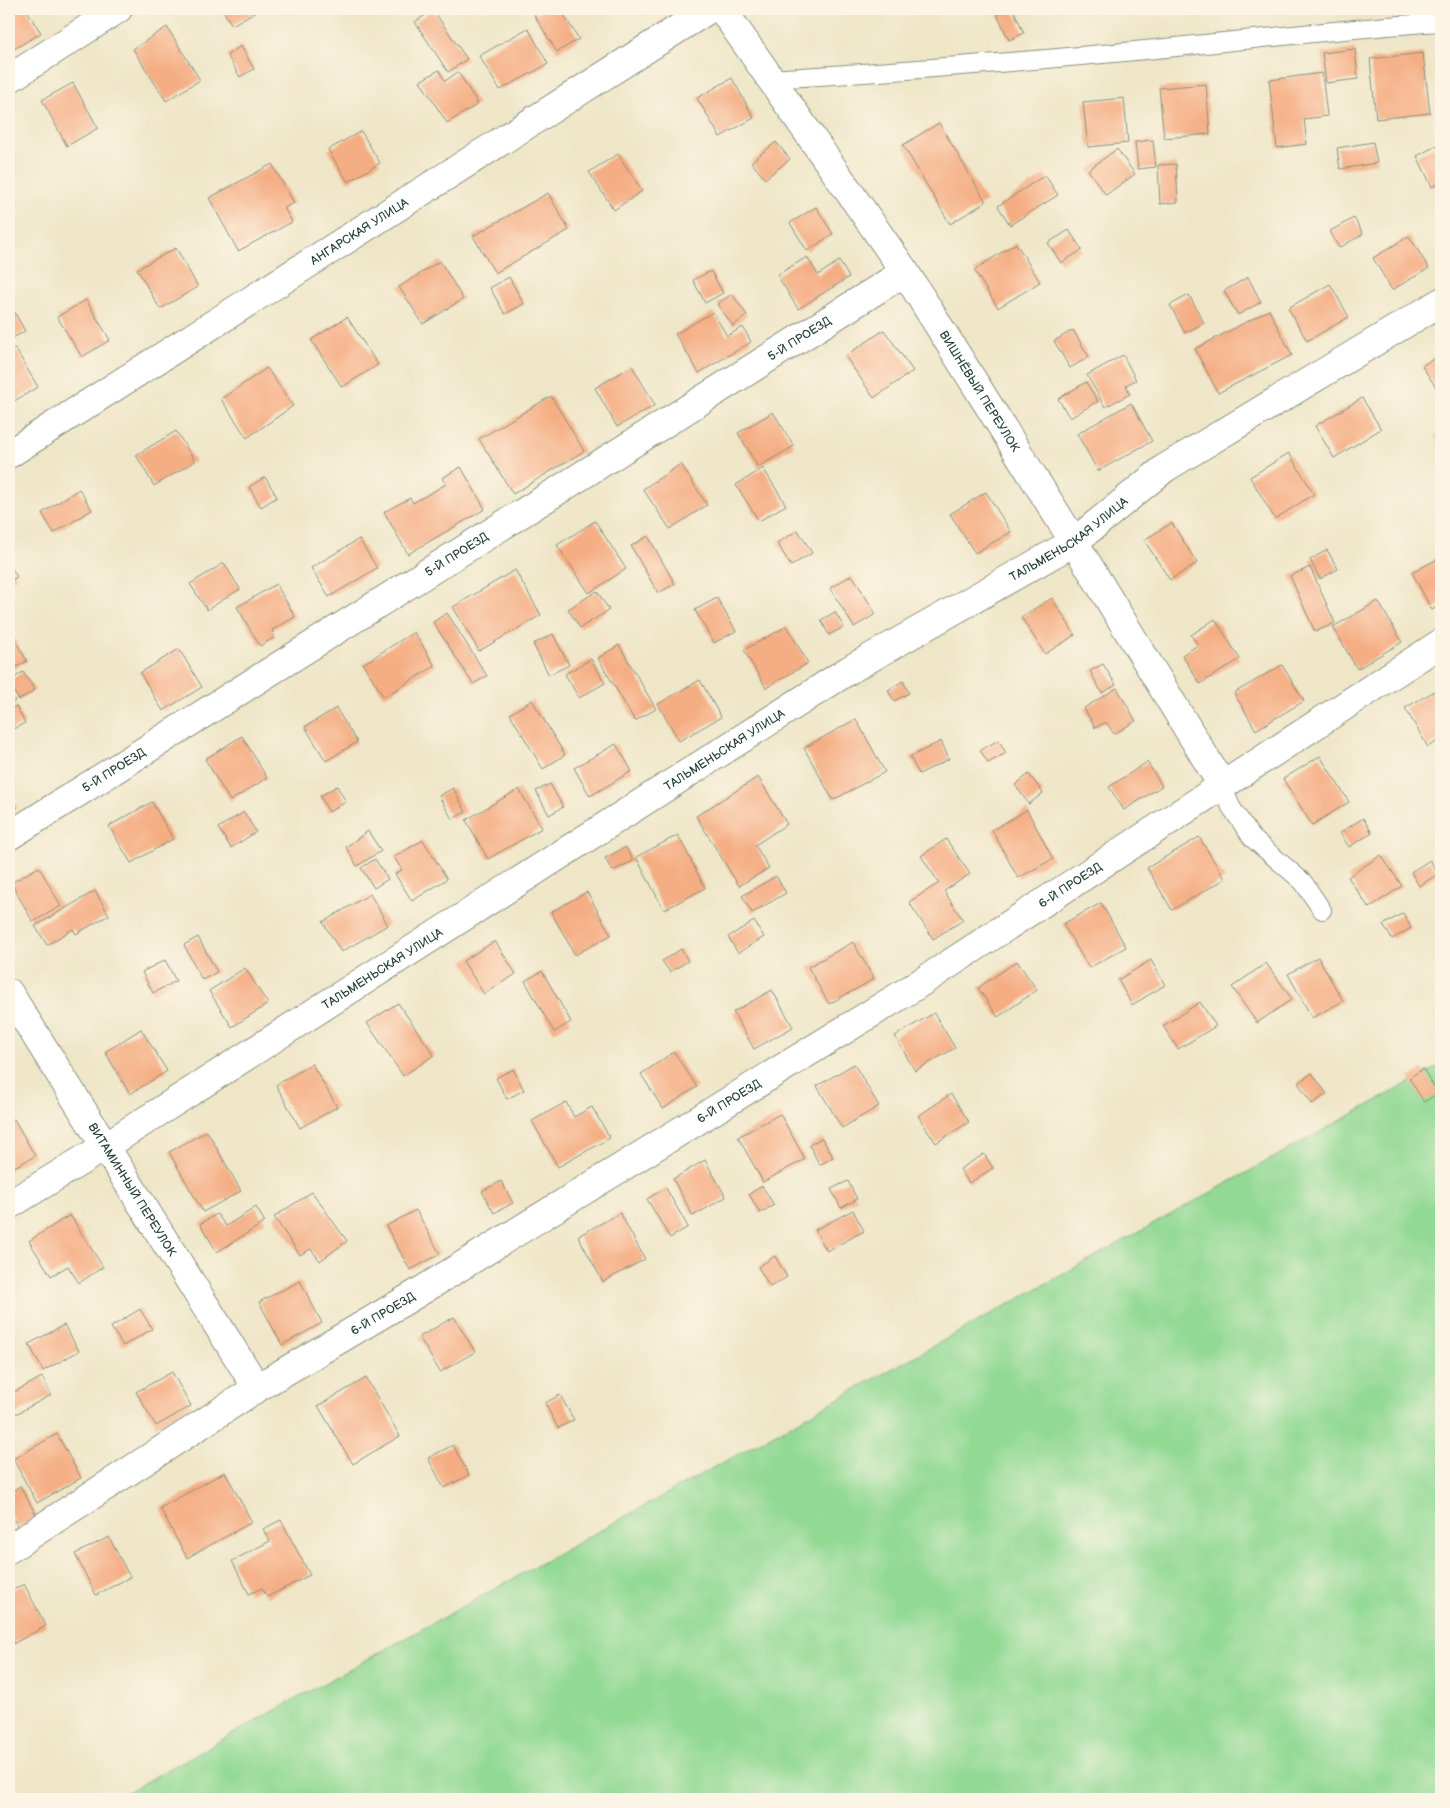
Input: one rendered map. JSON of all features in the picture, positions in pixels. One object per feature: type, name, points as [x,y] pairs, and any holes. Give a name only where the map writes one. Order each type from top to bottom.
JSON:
[{"type":"street","points":[[9,79],[118,9]]},
{"type":"street","name":"АНГАРСКАЯ УЛИЦА","points":[[9,454],[709,9]]},
{"type":"street","name":"ВИШНЁВЫЙ ПЕРЕУЛОК","points":[[722,9],[905,272],[1074,542],[1222,785]]},
{"type":"street","name":"5-Й ПРОЕЗД","points":[[9,836],[905,272]]},
{"type":"street","name":"ТАЛЬМЕНЬСКАЯ УЛИЦА","points":[[9,1205],[104,1147],[850,670],[1074,542],[1165,468],[1441,302]]},
{"type":"street","name":"6-Й ПРОЕЗД","points":[[9,1549],[257,1388],[416,1294],[905,992],[1441,643]]},
{"type":"street","name":"ВИТАМИННЫЙ ПЕРЕУЛОК","points":[[9,993],[257,1388]]},
{"type":"lane","points":[[770,78],[916,70],[1441,22]]},
{"type":"lane","points":[[1222,785],[1231,807],[1252,838],[1303,882],[1322,910]]},
{"type":"green space","points":[[1441,1065],[1441,1799],[115,1799]]},
{"type":"building","points":[[9,9],[26,9],[41,33],[9,52]]},
{"type":"building","points":[[222,9],[260,9],[232,25]]},
{"type":"building","points":[[545,9],[560,9],[579,39],[557,52],[534,15]]},
{"type":"building","points":[[1013,9],[1024,33],[1009,40],[997,14]]},
{"type":"building","points":[[433,10],[467,59],[448,72],[415,22]]},
{"type":"building","points":[[167,27],[200,80],[166,101],[133,49]]},
{"type":"building","points":[[528,28],[548,64],[500,90],[479,56]]},
{"type":"building","points":[[241,46],[254,69],[240,77],[227,55]]},
{"type":"building","points":[[1355,49],[1358,79],[1326,83],[1322,53]]},
{"type":"building","points":[[1423,53],[1430,113],[1376,119],[1370,59]]},
{"type":"building","points":[[439,70],[445,81],[458,72],[478,104],[447,123],[420,81]]},
{"type":"building","points":[[1322,73],[1327,116],[1304,119],[1307,144],[1277,148],[1269,80]]},
{"type":"building","points":[[732,78],[754,118],[720,137],[697,98]]},
{"type":"building","points":[[73,83],[98,128],[67,146],[42,100]]},
{"type":"building","points":[[1206,84],[1210,134],[1164,138],[1159,88]]},
{"type":"building","points":[[1124,98],[1128,143],[1088,147],[1083,102]]},
{"type":"building","points":[[939,123],[986,202],[950,224],[903,145]]},
{"type":"building","points":[[361,131],[380,163],[348,182],[328,150]]},
{"type":"building","points":[[1153,140],[1156,167],[1138,169],[1135,142]]},
{"type":"building","points":[[776,142],[790,159],[765,179],[751,162]]},
{"type":"building","points":[[1373,142],[1377,163],[1340,169],[1337,148]]},
{"type":"building","points":[[1436,146],[1441,151],[1441,183],[1432,187],[1417,156]]},
{"type":"building","points":[[1117,149],[1135,174],[1106,195],[1088,170]]},
{"type":"building","points":[[618,154],[642,191],[614,210],[589,172]]},
{"type":"building","points":[[272,164],[294,203],[284,208],[292,222],[238,251],[209,198]]},
{"type":"building","points":[[1176,164],[1178,202],[1160,204],[1158,165]]},
{"type":"building","points":[[1045,175],[1058,195],[1010,225],[998,206]]},
{"type":"building","points":[[548,193],[569,230],[495,273],[473,236]]},
{"type":"building","points":[[816,207],[833,234],[807,251],[790,223]]},
{"type":"building","points":[[1354,218],[1363,234],[1339,248],[1330,231]]},
{"type":"building","points":[[1069,230],[1082,250],[1061,263],[1048,243]]},
{"type":"building","points":[[1409,236],[1429,268],[1392,290],[1373,258]]},
{"type":"building","points":[[1016,243],[1040,282],[998,308],[974,270]]},
{"type":"building","points":[[176,248],[198,287],[160,309],[137,269]]},
{"type":"building","points":[[807,257],[818,275],[839,261],[849,277],[798,309],[777,275]]},
{"type":"building","points":[[440,261],[463,299],[423,324],[399,287]]},
{"type":"building","points":[[711,271],[723,293],[705,303],[693,280]]},
{"type":"building","points":[[509,277],[524,304],[505,314],[490,288]]},
{"type":"building","points":[[1248,277],[1261,302],[1238,315],[1224,291]]},
{"type":"building","points":[[1330,284],[1349,317],[1307,341],[1288,308]]},
{"type":"building","points":[[732,294],[747,315],[733,326],[717,304]]},
{"type":"building","points":[[1189,295],[1204,323],[1185,333],[1170,305]]},
{"type":"building","points":[[86,300],[110,340],[82,357],[57,317]]},
{"type":"building","points":[[9,302],[25,331],[11,339],[9,335]]},
{"type":"building","points":[[1269,310],[1292,355],[1218,393],[1195,349]]},
{"type":"building","points":[[713,312],[727,336],[743,327],[751,342],[699,373],[675,334]]},
{"type":"building","points":[[347,317],[378,365],[342,387],[311,340]]},
{"type":"building","points":[[884,330],[913,371],[874,398],[845,356]]},
{"type":"building","points":[[1073,330],[1089,357],[1070,368],[1054,341]]},
{"type":"building","points":[[15,348],[38,387],[9,404],[9,352]]},
{"type":"building","points":[[1441,354],[1441,395],[1422,366]]},
{"type":"building","points":[[1123,355],[1136,380],[1126,385],[1130,394],[1105,407],[1087,375]]},
{"type":"building","points":[[632,366],[655,405],[617,427],[595,388]]},
{"type":"building","points":[[267,368],[293,406],[247,438],[221,399]]},
{"type":"building","points":[[1086,382],[1098,401],[1070,418],[1058,399]]},
{"type":"building","points":[[551,396],[584,451],[513,494],[479,439]]},
{"type":"building","points":[[1362,398],[1381,429],[1334,458],[1315,426]]},
{"type":"building","points":[[1131,403],[1152,441],[1098,471],[1077,434]]},
{"type":"building","points":[[773,412],[794,446],[758,467],[738,433]]},
{"type":"building","points":[[176,431],[195,461],[154,486],[136,455]]},
{"type":"building","points":[[1441,433],[1441,448],[1435,436]]},
{"type":"building","points":[[1289,453],[1314,494],[1275,519],[1250,477]]},
{"type":"building","points":[[681,464],[707,505],[670,529],[643,489]]},
{"type":"building","points":[[461,467],[485,509],[408,554],[384,512],[410,498],[413,503],[446,484],[442,478]]},
{"type":"building","points":[[763,468],[786,505],[759,521],[736,485]]},
{"type":"building","points":[[265,477],[277,497],[261,507],[249,487]]},
{"type":"building","points":[[79,489],[92,510],[54,533],[42,513]]},
{"type":"building","points":[[986,492],[1011,532],[975,553],[950,514]]},
{"type":"building","points":[[595,521],[626,569],[589,593],[557,545]]},
{"type":"building","points":[[1172,523],[1197,563],[1170,580],[1144,540]]},
{"type":"building","points":[[798,530],[812,553],[791,566],[777,543]]},
{"type":"building","points":[[648,536],[675,584],[658,593],[631,546]]},
{"type":"building","points":[[359,539],[377,568],[329,597],[311,568]]},
{"type":"building","points":[[1327,550],[1338,569],[1320,579],[1310,560]]},
{"type":"building","points":[[1441,557],[1441,604],[1432,610],[1412,573]]},
{"type":"building","points":[[9,563],[17,577],[9,582]]},
{"type":"building","points":[[224,563],[240,589],[207,610],[190,584]]},
{"type":"building","points":[[1310,567],[1335,623],[1315,632],[1290,576]]},
{"type":"building","points":[[515,570],[541,615],[479,651],[453,607]]},
{"type":"building","points":[[852,575],[876,614],[854,627],[830,588]]},
{"type":"building","points":[[276,584],[295,617],[272,630],[275,637],[260,646],[237,607]]},
{"type":"building","points":[[597,591],[609,610],[580,628],[568,609]]},
{"type":"building","points":[[717,598],[736,631],[714,643],[695,610]]},
{"type":"building","points":[[1052,598],[1075,635],[1045,654],[1021,617]]},
{"type":"building","points":[[1378,601],[1402,642],[1357,669],[1333,627]]},
{"type":"building","points":[[835,612],[844,627],[829,635],[821,620]]},
{"type":"building","points":[[447,613],[487,676],[473,684],[433,622]]},
{"type":"building","points":[[1215,619],[1240,659],[1200,684],[1182,655],[1198,645],[1191,635]]},
{"type":"building","points":[[787,626],[808,663],[766,688],[744,650]]},
{"type":"building","points":[[9,629],[27,661],[9,672]]},
{"type":"building","points":[[414,632],[435,666],[384,697],[363,664]]},
{"type":"building","points":[[553,634],[569,665],[549,675],[533,644]]},
{"type":"building","points":[[619,645],[656,709],[635,721],[598,658]]},
{"type":"building","points":[[179,649],[202,687],[163,711],[140,673]]},
{"type":"building","points":[[591,659],[605,683],[579,698],[565,674]]},
{"type":"building","points":[[1103,664],[1116,685],[1102,693],[1090,671]]},
{"type":"building","points":[[1282,665],[1304,701],[1256,730],[1234,693]]},
{"type":"building","points":[[23,672],[35,690],[19,700],[9,681]]},
{"type":"building","points":[[700,680],[721,717],[679,741],[658,704]]},
{"type":"building","points":[[903,681],[909,693],[894,701],[888,690]]},
{"type":"building","points":[[1117,688],[1136,721],[1114,734],[1106,722],[1095,728],[1084,708]]},
{"type":"building","points":[[1440,688],[1441,739],[1428,747],[1405,708]]},
{"type":"building","points":[[9,690],[15,701],[9,705]]},
{"type":"building","points":[[532,700],[565,755],[543,769],[510,714]]},
{"type":"building","points":[[16,706],[25,723],[9,731],[9,710]]},
{"type":"building","points":[[336,708],[357,742],[326,761],[305,727]]},
{"type":"building","points":[[856,719],[885,772],[833,800],[804,748]]},
{"type":"building","points":[[242,736],[267,778],[230,801],[205,759]]},
{"type":"building","points":[[999,740],[1006,753],[988,763],[980,750]]},
{"type":"building","points":[[941,741],[949,759],[919,774],[910,757]]},
{"type":"building","points":[[616,744],[632,771],[590,796],[574,768]]},
{"type":"building","points":[[1320,756],[1349,802],[1312,825],[1283,779]]},
{"type":"building","points":[[1147,762],[1162,786],[1124,810],[1109,787]]},
{"type":"building","points":[[1029,774],[1043,793],[1029,804],[1015,785]]},
{"type":"building","points":[[758,777],[787,824],[755,845],[769,868],[739,886],[696,816]]},
{"type":"building","points":[[550,784],[563,807],[549,815],[536,791]]},
{"type":"building","points":[[337,786],[346,802],[329,812],[320,796]]},
{"type":"building","points":[[453,788],[466,812],[452,819],[439,796]]},
{"type":"building","points":[[519,789],[542,828],[488,859],[466,820]]},
{"type":"building","points":[[9,795],[17,808],[9,813]]},
{"type":"building","points":[[152,802],[173,839],[131,863],[109,826]]},
{"type":"building","points":[[1027,810],[1053,859],[1018,878],[992,830]]},
{"type":"building","points":[[244,812],[256,832],[231,848],[218,828]]},
{"type":"building","points":[[1363,818],[1372,833],[1349,847],[1340,833]]},
{"type":"building","points":[[368,831],[381,851],[357,866],[346,847]]},
{"type":"building","points":[[678,835],[705,888],[664,910],[636,857]]},
{"type":"building","points":[[1199,837],[1225,879],[1172,910],[1147,868]]},
{"type":"building","points":[[946,839],[970,874],[944,891],[963,920],[933,939],[909,902],[939,883],[921,856]]},
{"type":"building","points":[[423,840],[447,879],[412,901],[395,874],[402,870],[394,857]]},
{"type":"building","points":[[626,847],[633,861],[612,871],[605,858]]},
{"type":"building","points":[[1381,855],[1402,886],[1369,908],[1348,877]]},
{"type":"building","points":[[375,859],[388,879],[374,888],[361,868]]},
{"type":"building","points":[[1430,860],[1438,874],[1419,886],[1411,872]]},
{"type":"building","points":[[39,867],[61,906],[33,922],[11,883]]},
{"type":"building","points":[[776,876],[786,893],[752,913],[742,896]]},
{"type":"building","points":[[95,891],[109,915],[76,934],[73,929],[47,945],[35,926]]},
{"type":"building","points":[[587,892],[611,935],[575,955],[551,912]]},
{"type":"building","points":[[370,894],[388,925],[341,952],[323,922]]},
{"type":"building","points":[[1101,903],[1126,947],[1089,968],[1063,924]]},
{"type":"building","points":[[1403,913],[1411,928],[1392,939],[1383,925]]},
{"type":"building","points":[[754,921],[764,937],[738,953],[728,937]]},
{"type":"building","points":[[198,937],[217,972],[202,980],[184,945]]},
{"type":"building","points":[[495,941],[516,974],[484,994],[463,961]]},
{"type":"building","points":[[853,942],[874,979],[829,1004],[808,967]]},
{"type":"building","points":[[681,949],[688,961],[670,972],[662,961]]},
{"type":"building","points":[[1318,957],[1343,1001],[1312,1018],[1288,974]]},
{"type":"building","points":[[165,960],[176,981],[153,993],[142,972]]},
{"type":"building","points":[[1151,960],[1165,985],[1132,1005],[1118,980]]},
{"type":"building","points":[[1017,961],[1037,990],[998,1017],[978,988]]},
{"type":"building","points":[[1266,963],[1292,999],[1257,1023],[1232,987]]},
{"type":"building","points":[[245,968],[268,1004],[232,1027],[209,991]]},
{"type":"building","points":[[542,971],[571,1022],[554,1032],[525,981]]},
{"type":"building","points":[[772,990],[793,1027],[754,1049],[733,1012]]},
{"type":"building","points":[[1200,1002],[1216,1026],[1178,1049],[1163,1026]]},
{"type":"building","points":[[398,1003],[434,1055],[403,1076],[367,1023]]},
{"type":"building","points":[[934,1013],[955,1048],[915,1071],[895,1036]]},
{"type":"building","points":[[141,1029],[167,1071],[130,1094],[105,1052]]},
{"type":"building","points":[[674,1052],[697,1087],[663,1109],[641,1074]]},
{"type":"building","points":[[312,1064],[337,1107],[300,1128],[276,1085]]},
{"type":"building","points":[[854,1064],[879,1106],[842,1128],[817,1086]]},
{"type":"building","points":[[513,1069],[524,1090],[507,1099],[496,1078]]},
{"type":"building","points":[[1423,1069],[1438,1093],[1424,1102],[1409,1078]]},
{"type":"building","points":[[1312,1073],[1327,1094],[1312,1104],[1298,1083]]},
{"type":"building","points":[[951,1094],[969,1122],[936,1143],[918,1116]]},
{"type":"building","points":[[566,1102],[574,1117],[592,1107],[610,1138],[558,1167],[532,1121]]},
{"type":"building","points":[[780,1114],[805,1159],[763,1182],[738,1137]]},
{"type":"building","points":[[14,1119],[35,1156],[9,1170],[9,1122]]},
{"type":"building","points":[[207,1131],[241,1191],[203,1212],[169,1152]]},
{"type":"building","points":[[822,1138],[833,1157],[820,1165],[809,1145]]},
{"type":"building","points":[[984,1154],[993,1168],[969,1183],[960,1169]]},
{"type":"building","points":[[705,1160],[726,1197],[693,1216],[673,1179]]},
{"type":"building","points":[[501,1181],[513,1203],[494,1213],[482,1191]]},
{"type":"building","points":[[848,1181],[857,1199],[841,1208],[831,1189]]},
{"type":"building","points":[[762,1186],[774,1205],[760,1213],[749,1194]]},
{"type":"building","points":[[666,1188],[688,1227],[670,1238],[647,1199]]},
{"type":"building","points":[[312,1192],[347,1241],[320,1261],[311,1249],[300,1255],[274,1217]]},
{"type":"building","points":[[256,1207],[265,1222],[217,1252],[200,1224],[217,1214],[226,1226]]},
{"type":"building","points":[[416,1210],[440,1254],[410,1270],[386,1226]]},
{"type":"building","points":[[853,1210],[864,1231],[827,1251],[815,1230]]},
{"type":"building","points":[[620,1213],[645,1259],[603,1282],[578,1236]]},
{"type":"building","points":[[70,1215],[103,1267],[79,1283],[68,1266],[51,1276],[29,1241]]},
{"type":"building","points":[[775,1256],[787,1277],[770,1287],[758,1267]]},
{"type":"building","points":[[300,1281],[322,1323],[282,1345],[259,1302]]},
{"type":"building","points":[[140,1309],[152,1329],[123,1346],[111,1327]]},
{"type":"building","points":[[454,1317],[475,1352],[440,1372],[419,1337]]},
{"type":"building","points":[[64,1325],[79,1351],[43,1371],[29,1344]]},
{"type":"building","points":[[172,1372],[191,1406],[156,1426],[136,1392]]},
{"type":"building","points":[[42,1377],[51,1395],[16,1414],[9,1401],[9,1395]]},
{"type":"building","points":[[366,1378],[400,1436],[353,1464],[318,1406]]},
{"type":"building","points":[[560,1395],[574,1420],[558,1428],[545,1403]]},
{"type":"building","points":[[57,1434],[81,1478],[37,1503],[13,1459]]},
{"type":"building","points":[[453,1445],[469,1475],[444,1488],[428,1458]]},
{"type":"building","points":[[225,1472],[252,1522],[187,1558],[160,1508]]},
{"type":"building","points":[[20,1486],[37,1516],[18,1527],[9,1511],[9,1493]]},
{"type":"building","points":[[281,1520],[310,1575],[267,1597],[262,1588],[249,1594],[232,1561],[270,1541],[263,1529]]},
{"type":"building","points":[[109,1537],[130,1577],[96,1595],[75,1554]]},
{"type":"building","points":[[24,1584],[46,1626],[9,1646],[9,1592]]}]
